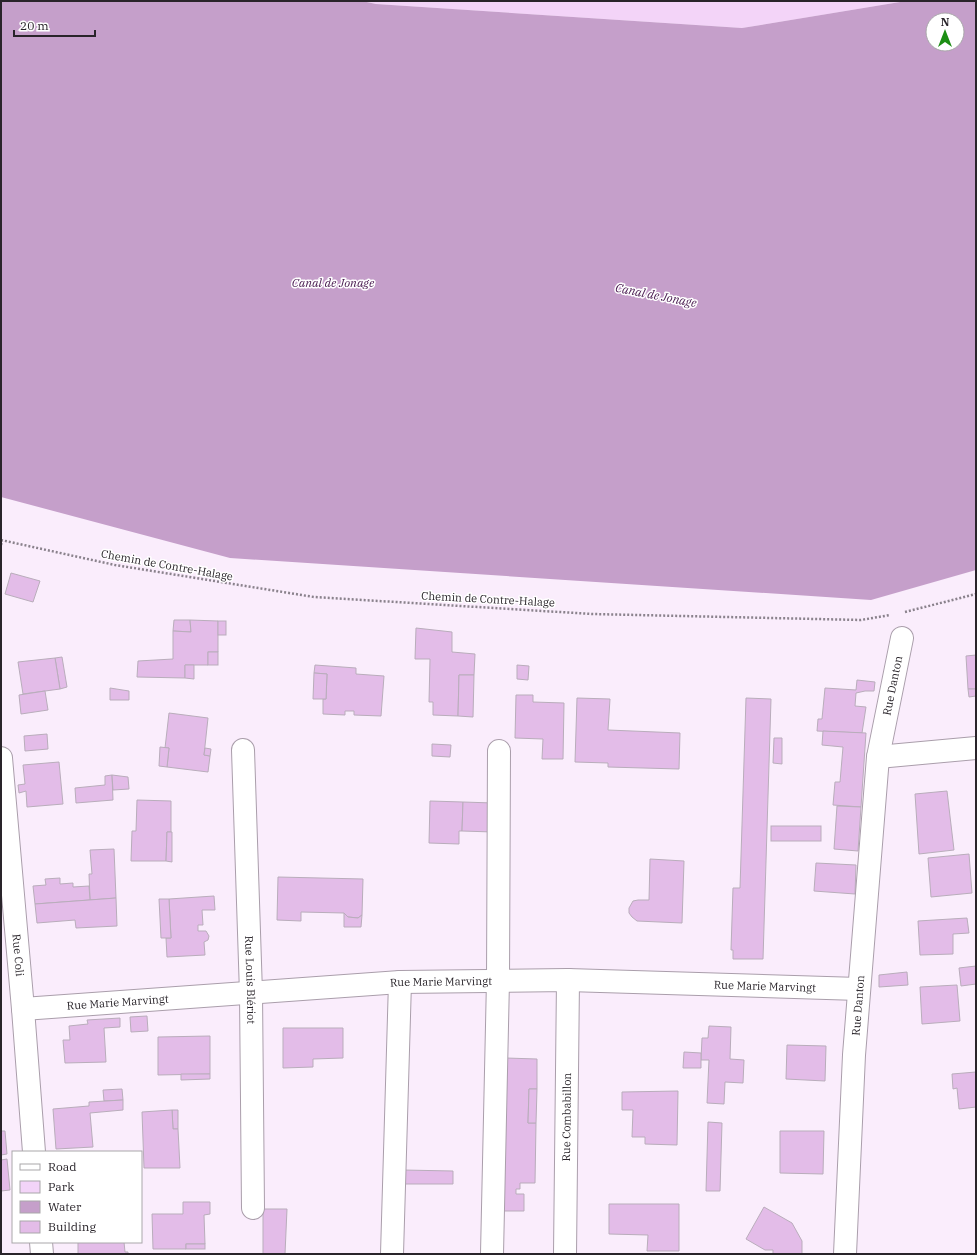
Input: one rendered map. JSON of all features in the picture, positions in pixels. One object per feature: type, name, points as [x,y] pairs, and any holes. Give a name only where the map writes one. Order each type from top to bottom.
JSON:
[{"type":"street","name":"Rue Danton","points":[[845,1254],[854,1055],[878,757],[902,638]]},
{"type":"street","points":[[878,757],[976,748]]},
{"type":"street","name":"Rue Louis Blériot","points":[[243,750],[251,993],[253,1208]]},
{"type":"street","points":[[492,1254],[498,980],[499,751]]},
{"type":"street","name":"Rue Coli","points":[[1,758],[34,1151]]},
{"type":"street","name":"Rue Marie Marvingt","points":[[23,1008],[400,982],[568,980],[859,989]]},
{"type":"street","name":"Rue Combabillon","points":[[565,1254],[568,980]]},
{"type":"street","points":[[392,1254],[400,982]]},
{"type":"street","points":[[41,1243],[42,1254]]},
{"type":"path","points":[[1,545],[2,540]]},
{"type":"path","name":"Chemin de Contre-Halage","points":[[2,540],[115,565],[314,597],[592,614],[861,620],[895,614]]},
{"type":"path","points":[[902,613],[976,594]]},
{"type":"green space","points":[[362,1],[906,1],[742,28],[376,4]]},
{"type":"water","name":"Canal de Jonage","points":[[1,1],[362,1],[376,4],[742,28],[906,1],[976,1],[976,570],[871,600],[230,558],[1,497]]},
{"type":"building","points":[[11,573],[40,581],[33,602],[5,594]]},
{"type":"building","points":[[174,620],[190,620],[191,632],[173,631]]},
{"type":"building","points":[[190,620],[218,621],[218,652],[208,652],[208,665],[185,665],[185,678],[137,677],[138,661],[173,659],[173,631],[191,632]]},
{"type":"building","points":[[218,621],[226,621],[226,635],[218,635]]},
{"type":"building","points":[[416,628],[452,632],[452,652],[475,654],[474,675],[459,675],[458,716],[433,715],[433,702],[429,702],[430,659],[415,659]]},
{"type":"building","points":[[208,652],[218,652],[218,665],[208,665]]},
{"type":"building","points":[[976,655],[976,689],[968,689],[966,656]]},
{"type":"building","points":[[62,657],[67,687],[60,689],[55,658]]},
{"type":"building","points":[[55,658],[60,689],[23,694],[18,662]]},
{"type":"building","points":[[185,665],[194,665],[194,679],[185,678]]},
{"type":"building","points":[[315,665],[356,668],[356,674],[384,676],[381,716],[354,715],[354,711],[345,711],[345,715],[323,714],[323,699],[326,699],[327,674],[314,673]]},
{"type":"building","points":[[517,665],[529,666],[528,680],[517,679]]},
{"type":"building","points":[[314,673],[327,674],[326,699],[313,699]]},
{"type":"building","points":[[459,675],[474,675],[473,717],[458,716]]},
{"type":"building","points":[[857,680],[875,682],[874,691],[856,693],[855,706],[866,707],[862,733],[817,731],[818,719],[822,719],[825,688],[856,690]]},
{"type":"building","points":[[110,688],[129,691],[129,700],[110,700]]},
{"type":"building","points":[[968,689],[976,689],[976,696],[969,697]]},
{"type":"building","points":[[45,691],[48,710],[21,714],[19,695]]},
{"type":"building","points":[[516,695],[533,695],[533,702],[564,703],[563,759],[542,759],[543,739],[515,738]]},
{"type":"building","points":[[577,698],[610,699],[608,730],[680,733],[679,769],[608,767],[608,763],[575,762]]},
{"type":"building","points":[[746,698],[771,699],[763,959],[733,959],[733,950],[731,950],[733,888],[740,888]]},
{"type":"building","points":[[169,713],[208,718],[204,755],[210,756],[208,772],[167,767],[169,748],[165,748]]},
{"type":"building","points":[[823,731],[866,733],[861,807],[833,805],[835,782],[840,782],[843,747],[822,745]]},
{"type":"building","points":[[47,734],[48,749],[25,751],[24,736]]},
{"type":"building","points":[[774,738],[782,738],[782,764],[773,763]]},
{"type":"building","points":[[432,744],[451,745],[450,757],[432,756]]},
{"type":"building","points":[[160,747],[169,748],[167,767],[159,766]]},
{"type":"building","points":[[205,748],[211,749],[210,756],[204,755]]},
{"type":"building","points":[[59,762],[63,804],[27,807],[26,791],[19,793],[18,785],[25,784],[23,765]]},
{"type":"building","points":[[112,775],[113,800],[76,803],[75,788],[105,785],[105,776]]},
{"type":"building","points":[[112,775],[128,777],[129,789],[113,790]]},
{"type":"building","points":[[947,791],[954,850],[919,854],[915,794]]},
{"type":"building","points":[[137,800],[171,801],[171,832],[167,832],[166,861],[131,861],[132,831],[136,831]]},
{"type":"building","points":[[430,801],[463,802],[462,831],[459,831],[459,844],[429,843]]},
{"type":"building","points":[[463,802],[493,803],[493,832],[462,831]]},
{"type":"building","points":[[837,806],[861,807],[858,851],[834,849]]},
{"type":"building","points":[[771,826],[821,826],[821,841],[771,841]]},
{"type":"building","points":[[167,832],[172,832],[172,862],[166,861]]},
{"type":"building","points":[[114,849],[116,898],[90,900],[89,874],[92,874],[90,850]]},
{"type":"building","points":[[969,854],[972,893],[931,897],[928,858]]},
{"type":"building","points":[[650,859],[684,861],[682,923],[637,921],[629,913],[629,908],[633,901],[649,900]]},
{"type":"building","points":[[816,863],[856,865],[855,894],[814,891]]},
{"type":"building","points":[[278,877],[363,879],[362,915],[358,918],[348,917],[344,913],[301,912],[301,921],[277,920]]},
{"type":"building","points":[[60,878],[60,884],[73,883],[73,887],[89,886],[90,900],[35,904],[33,886],[46,885],[45,879]]},
{"type":"building","points":[[214,896],[215,910],[202,910],[203,925],[198,925],[198,931],[206,931],[209,936],[208,940],[204,942],[205,955],[167,957],[166,938],[171,938],[169,899]]},
{"type":"building","points":[[116,898],[117,926],[76,928],[75,920],[37,923],[35,904]]},
{"type":"building","points":[[159,899],[169,899],[171,938],[161,938]]},
{"type":"building","points":[[344,913],[348,917],[358,918],[362,915],[361,927],[344,927]]},
{"type":"building","points":[[967,918],[969,933],[953,934],[953,954],[920,955],[918,921]]},
{"type":"building","points":[[976,966],[976,984],[961,986],[959,968]]},
{"type":"building","points":[[907,972],[908,985],[879,987],[879,975]]},
{"type":"building","points":[[957,985],[960,1021],[922,1024],[920,987]]},
{"type":"building","points":[[147,1016],[148,1031],[131,1032],[130,1017]]},
{"type":"building","points":[[120,1018],[120,1027],[104,1028],[106,1062],[65,1063],[63,1040],[70,1040],[69,1026],[88,1024],[87,1020]]},
{"type":"building","points":[[709,1026],[731,1027],[730,1059],[744,1060],[743,1083],[725,1082],[724,1104],[707,1103],[709,1060],[701,1060],[702,1038],[708,1038]]},
{"type":"building","points":[[283,1028],[343,1028],[343,1058],[313,1059],[313,1067],[283,1068]]},
{"type":"building","points":[[210,1036],[210,1074],[158,1075],[158,1037]]},
{"type":"building","points":[[787,1045],[826,1046],[825,1081],[786,1079]]},
{"type":"building","points":[[684,1052],[701,1053],[701,1068],[683,1068]]},
{"type":"building","points":[[506,1058],[537,1059],[537,1089],[529,1089],[528,1123],[536,1123],[535,1183],[520,1183],[520,1189],[516,1189],[516,1194],[524,1194],[524,1211],[502,1211]]},
{"type":"building","points":[[976,1072],[976,1107],[959,1109],[957,1088],[953,1089],[952,1074]]},
{"type":"building","points":[[181,1074],[210,1074],[210,1079],[181,1080]]},
{"type":"building","points":[[122,1089],[123,1100],[104,1101],[103,1090]]},
{"type":"building","points":[[529,1089],[537,1089],[536,1123],[528,1123]]},
{"type":"building","points":[[678,1091],[677,1145],[645,1144],[645,1137],[632,1137],[633,1110],[622,1110],[622,1092]]},
{"type":"building","points":[[123,1100],[123,1110],[90,1113],[93,1147],[56,1149],[53,1109],[89,1106],[89,1102]]},
{"type":"building","points":[[172,1110],[178,1110],[178,1129],[173,1129]]},
{"type":"building","points":[[172,1110],[173,1129],[178,1129],[180,1168],[144,1168],[142,1112]]},
{"type":"building","points":[[708,1122],[722,1123],[720,1191],[706,1191]]},
{"type":"building","points":[[1,1131],[5,1131],[7,1154],[1,1155]]},
{"type":"building","points":[[780,1131],[824,1131],[823,1174],[780,1173]]},
{"type":"building","points":[[7,1159],[10,1190],[1,1191],[1,1160]]},
{"type":"building","points":[[403,1170],[453,1171],[453,1184],[403,1184]]},
{"type":"building","points":[[183,1202],[210,1202],[210,1214],[204,1215],[205,1244],[186,1244],[186,1249],[153,1249],[152,1214],[183,1214]]},
{"type":"building","points":[[609,1204],[679,1204],[679,1251],[647,1251],[648,1235],[609,1234]]},
{"type":"building","points":[[764,1207],[792,1223],[802,1241],[802,1254],[773,1254],[773,1250],[765,1250],[746,1239]]},
{"type":"building","points":[[263,1209],[287,1209],[285,1254],[263,1254]]},
{"type":"building","points":[[78,1243],[124,1243],[125,1252],[128,1252],[128,1254],[78,1254]]},
{"type":"building","points":[[186,1244],[205,1244],[205,1249],[186,1249]]}]
